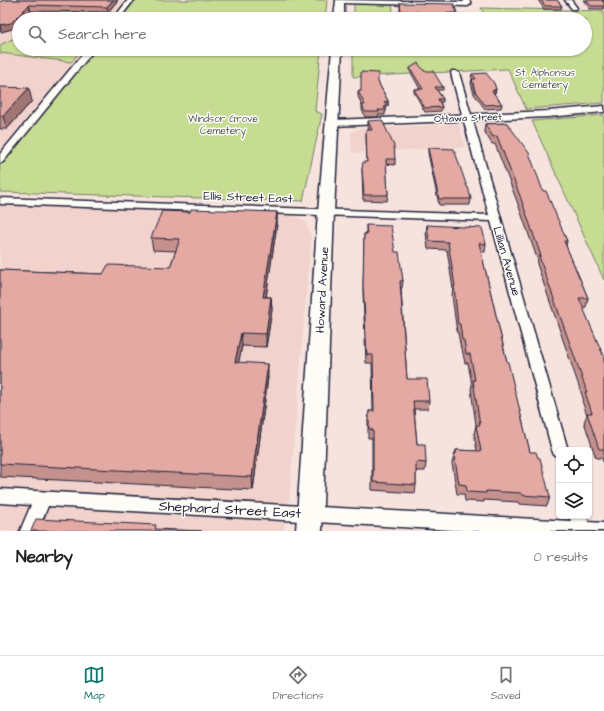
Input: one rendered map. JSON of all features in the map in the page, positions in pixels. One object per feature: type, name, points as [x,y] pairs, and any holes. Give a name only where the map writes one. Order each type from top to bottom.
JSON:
[{"type":"main road","points":[[339,12],[340,1]]},
{"type":"main road","name":"Howard Avenue","points":[[310,522],[326,212],[337,56]]},
{"type":"street","points":[[122,12],[131,0]]},
{"type":"street","points":[[568,0],[574,8]]},
{"type":"street","points":[[340,1],[467,2]]},
{"type":"street","points":[[0,160],[85,56]]},
{"type":"street","name":"Lillian Avenue","points":[[455,73],[559,447]]},
{"type":"street","name":"Ottawa Street","points":[[333,123],[548,114],[604,109]]},
{"type":"street","name":"Ellis Street East","points":[[0,201],[495,218]]},
{"type":"street","name":"Shephard Street East","points":[[0,496],[310,522],[581,526],[604,531]]},
{"type":"street","points":[[30,531],[42,499]]},
{"type":"shaded area","points":[[0,0],[126,0],[116,12],[12,12],[12,56],[79,56],[0,150]]},
{"type":"shaded area","points":[[459,124],[465,147],[352,153],[351,133],[358,129]]},
{"type":"shaded area","points":[[0,205],[280,214],[296,217],[306,222],[311,237],[289,503],[283,531],[0,531]]},
{"type":"green space","points":[[136,0],[327,0],[326,12],[126,12]]},
{"type":"green space","points":[[354,3],[392,4],[393,12],[354,12]]},
{"type":"green space","name":"St. Alphonsus Cemetery","points":[[481,8],[604,11],[604,103],[526,109],[508,69],[353,77],[353,56],[592,56],[592,12],[483,12]]},
{"type":"green space","points":[[12,39],[12,55],[0,53],[0,45]]},
{"type":"green space","points":[[24,56],[76,56],[71,62]]},
{"type":"green space","name":"Windsor Grove Cemetery","points":[[89,56],[320,56],[315,111],[322,114],[303,201],[0,192],[0,161]]},
{"type":"green space","name":"St. Alphonsus Cemetery","points":[[604,115],[604,280],[532,121]]},
{"type":"building","points":[[4,0],[113,0],[107,7],[29,5],[22,12],[12,12],[11,23],[0,25],[0,2]]},
{"type":"building","points":[[541,0],[557,0],[562,6],[545,6]]},
{"type":"building","points":[[586,0],[602,0],[604,6],[591,6]]},
{"type":"building","points":[[400,3],[454,4],[457,12],[418,12],[401,11]]},
{"type":"building","points":[[418,63],[424,71],[433,71],[443,87],[435,87],[443,99],[438,99],[442,107],[425,108],[414,89],[423,89],[410,68]]},
{"type":"building","points":[[361,72],[378,73],[378,82],[388,101],[384,102],[387,107],[384,107],[386,110],[378,110],[379,112],[365,112],[362,105],[365,105],[358,91],[361,91]]},
{"type":"building","points":[[486,73],[494,83],[496,89],[492,91],[502,104],[485,105],[475,91],[472,79],[476,79],[472,74]]},
{"type":"building","points":[[0,87],[29,88],[3,116],[0,116]]},
{"type":"building","points":[[382,120],[394,146],[395,159],[386,159],[388,195],[364,195],[362,169],[363,162],[367,162],[366,130],[372,130],[368,121]]},
{"type":"building","points":[[507,123],[529,153],[543,191],[546,191],[567,241],[564,241],[588,298],[579,298],[604,355],[604,449],[599,449],[587,413],[592,413],[585,392],[587,392],[543,268],[539,256],[541,256],[520,196],[497,136],[493,137],[485,124]]},
{"type":"building","points":[[428,148],[454,149],[471,199],[439,199]]},
{"type":"building","points":[[191,209],[277,212],[263,297],[271,297],[266,334],[241,333],[235,362],[268,364],[252,477],[0,464],[0,270],[103,274],[108,265],[170,267],[180,239],[151,238],[162,211],[190,212]]},
{"type":"building","points":[[366,225],[391,226],[395,252],[399,252],[403,281],[400,281],[407,379],[427,379],[429,401],[413,401],[417,444],[425,444],[426,463],[416,462],[416,485],[373,482],[373,430],[369,429],[369,411],[374,411],[373,355],[367,355],[363,285],[364,234],[367,234]]},
{"type":"building","points":[[427,225],[482,228],[486,244],[479,243],[507,362],[530,452],[536,452],[538,458],[540,458],[550,497],[522,495],[521,493],[486,491],[486,493],[467,492],[466,485],[459,484],[454,454],[456,454],[456,450],[481,451],[476,425],[480,425],[473,380],[475,380],[470,354],[466,354],[460,324],[458,324],[455,286],[448,242],[429,241]]},
{"type":"building","points":[[36,519],[156,525],[155,529],[202,531],[31,531]]}]
